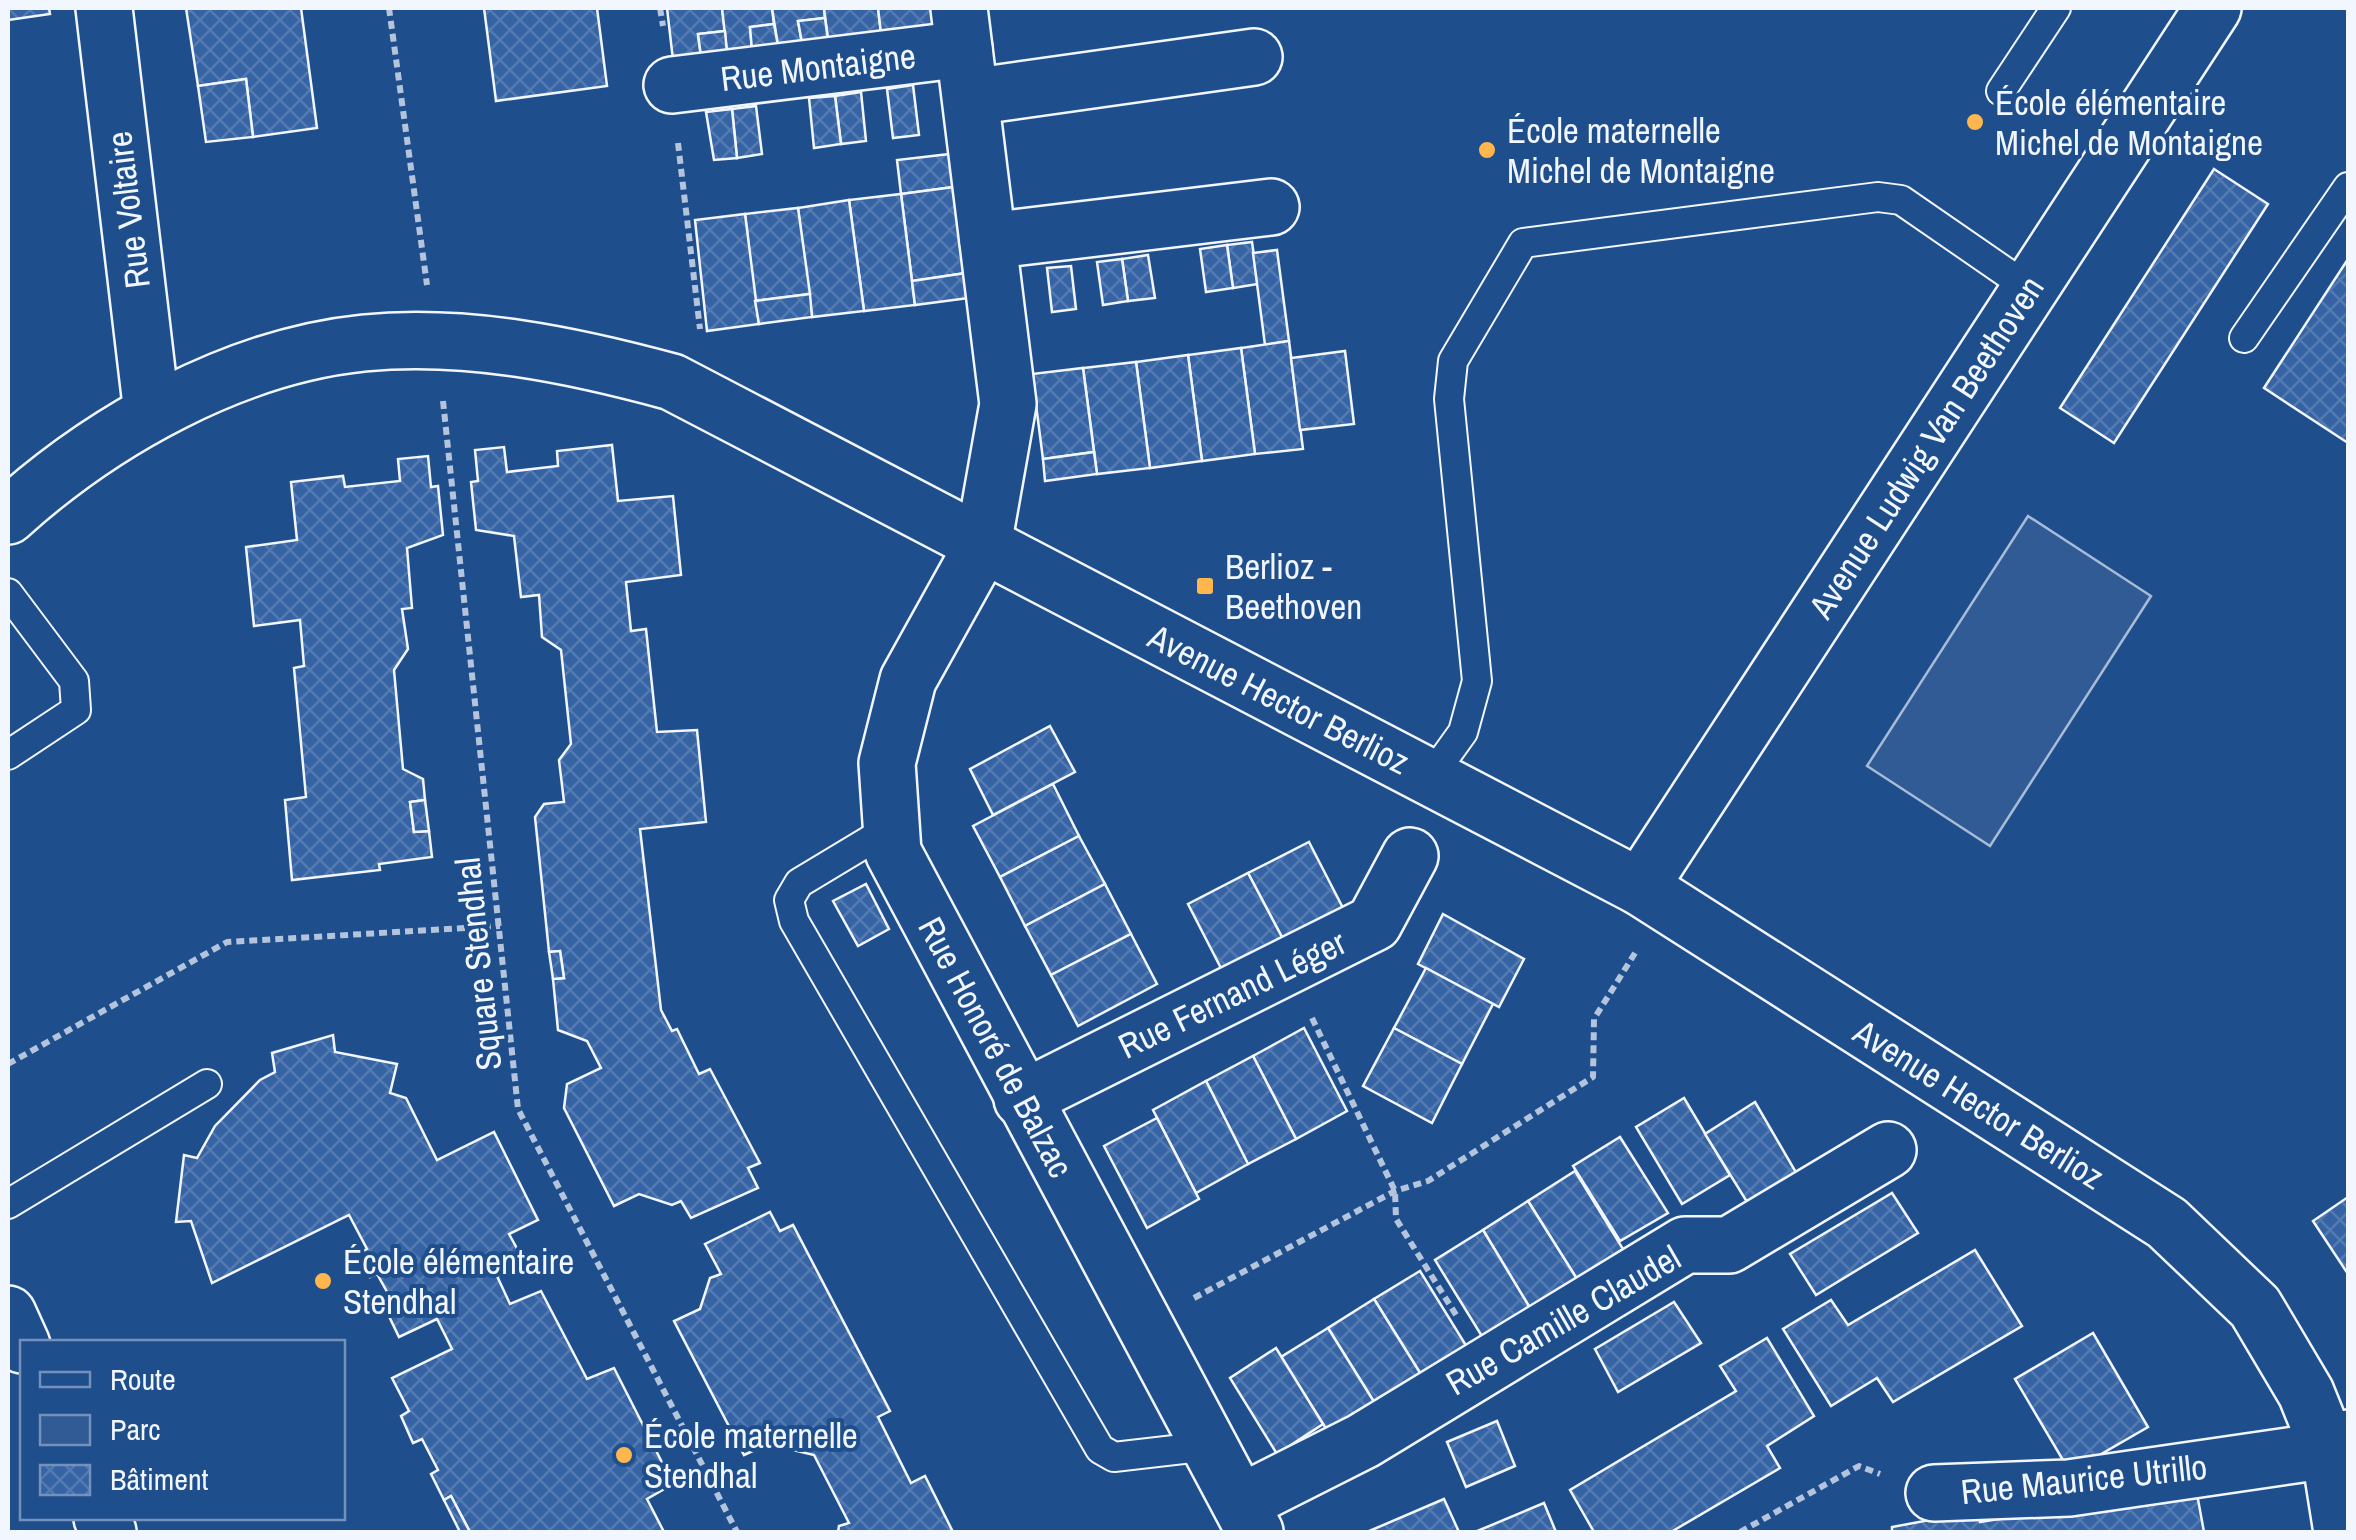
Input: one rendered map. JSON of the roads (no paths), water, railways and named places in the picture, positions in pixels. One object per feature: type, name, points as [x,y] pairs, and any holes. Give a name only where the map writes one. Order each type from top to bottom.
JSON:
[{"type":"street","name":"Rue Voltaire","points":[[104,8],[152,413]]},
{"type":"street","name":"Avenue Ludwig Van Beethoven","points":[[1653,895],[2030,288],[2213,8]]},
{"type":"street","name":"Rue Montaigne","points":[[672,85],[965,51],[1254,57]]},
{"type":"street","points":[[965,51],[1008,404],[983,545]]},
{"type":"street","points":[[988,241],[1271,206]]},
{"type":"street","name":"Avenue Hector Berlioz","points":[[8,516],[36,490],[152,413],[217,382],[289,359],[362,343],[435,341],[581,357],[672,382],[1653,895],[2166,1223],[2255,1307],[2339,1444],[2342,1532]]},
{"type":"street","name":"Rue Honoré de Balzac","points":[[983,545],[908,680],[887,763],[893,852],[1247,1518]]},
{"type":"street","name":"Rue Fernand Léger","points":[[1022,1099],[1374,923],[1410,856]]},
{"type":"street","name":"Rue Camille Claudel","points":[[1247,1518],[1486,1363],[1686,1245],[1729,1245],[1888,1150]]},
{"type":"street","points":[[8,1314],[20,1341]]},
{"type":"street","name":"Rue Maurice Utrillo","points":[[1934,1492],[2069,1488],[2339,1444]]},
{"type":"lane","points":[[2000,91],[2056,8]]},
{"type":"lane","points":[[2244,338],[2348,187]]},
{"type":"lane","points":[[1430,778],[1463,732],[1477,681],[1449,399],[1452,361],[1523,243],[1878,198],[1901,200],[2030,288]]},
{"type":"lane","points":[[8,594],[74,681],[77,693],[76,710],[8,755]]},
{"type":"lane","points":[[892,828],[799,883],[789,900],[794,921],[1100,1449],[1114,1456],[1209,1446]]},
{"type":"lane","points":[[8,1204],[207,1084]]},
{"type":"place","name":"École élémentaire Michel de Montaigne","points":[[1975,122]]},
{"type":"place","name":"École maternelle Michel de Montaigne","points":[[1487,150]]},
{"type":"place","name":"Berlioz - Beethoven","points":[[1205,586]]},
{"type":"place","name":"École élémentaire Stendhal","points":[[323,1281]]},
{"type":"place","name":"École maternelle Stendhal","points":[[624,1455]]}]
